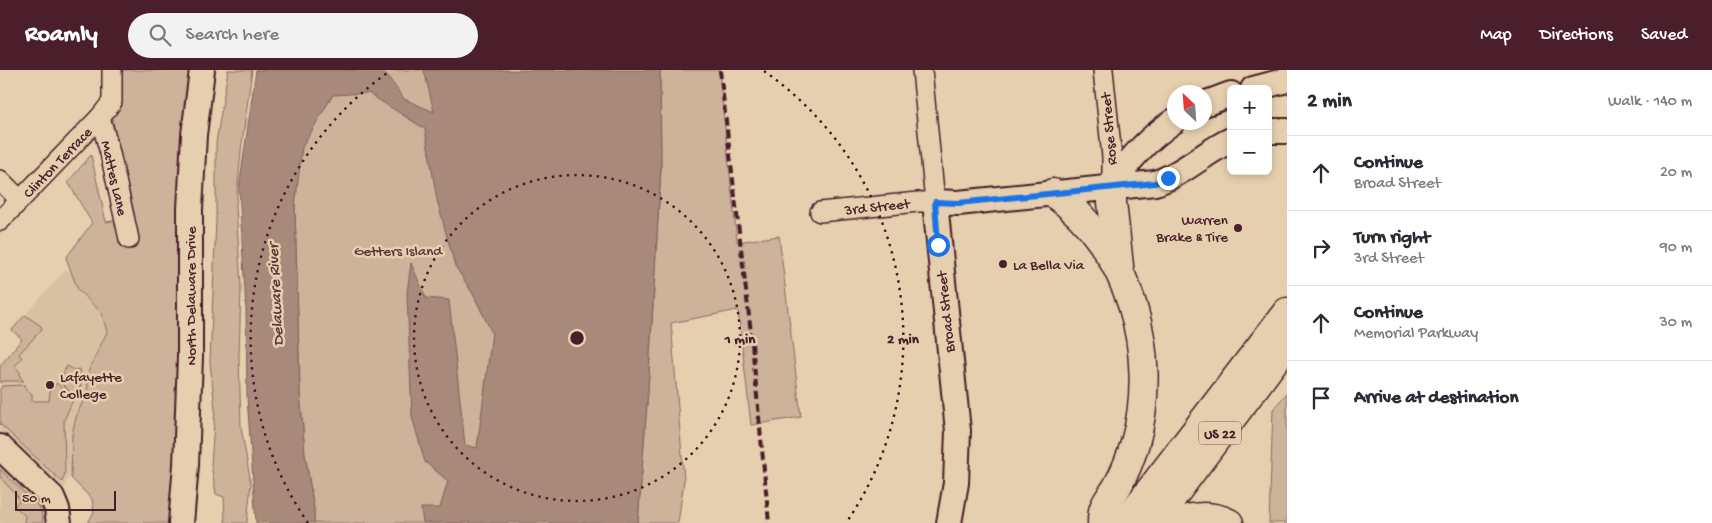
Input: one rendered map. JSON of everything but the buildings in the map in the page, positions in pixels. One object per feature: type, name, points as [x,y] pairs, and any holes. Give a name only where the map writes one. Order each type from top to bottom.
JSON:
[{"type":"highway","points":[[1112,188],[1120,274]]},
{"type":"highway","points":[[1053,194],[1078,212],[1101,242],[1120,274],[1131,302],[1140,337],[1143,374],[1142,401],[1135,442],[1119,485],[1104,508],[1102,523]]},
{"type":"highway","name":"US 22","points":[[1126,523],[1287,312]]},
{"type":"highway","name":"US 22","points":[[1153,523],[1287,344]]},
{"type":"highway","points":[[1175,523],[1189,518],[1207,517],[1221,519],[1229,523]]},
{"type":"main road","name":"North Delaware Drive","points":[[181,523],[186,464],[190,357],[190,208],[194,135],[202,70]]},
{"type":"main road","points":[[1268,85],[1287,80]]},
{"type":"main road","points":[[1212,101],[1227,95]]},
{"type":"main road","points":[[1112,188],[1133,157],[1167,126]]},
{"type":"main road","points":[[1272,132],[1287,131]]},
{"type":"main road","name":"3rd Street","points":[[935,202],[958,203],[1112,188],[1162,181],[1227,142]]},
{"type":"main road","name":"Broad Street","points":[[935,202],[958,431],[956,483],[949,523]]},
{"type":"main road","points":[[0,447],[52,497],[58,516]]},
{"type":"street","name":"Clinton Terrace","points":[[0,221],[100,118],[112,102],[112,70]]},
{"type":"street","name":"Broad Street","points":[[922,70],[935,202]]},
{"type":"street","name":"Rose Street","points":[[1103,70],[1112,157],[1112,188]]},
{"type":"street","name":"Mattes Lane","points":[[100,118],[110,153],[128,239]]},
{"type":"street","points":[[0,180],[20,200]]},
{"type":"street","name":"3rd Street","points":[[820,212],[935,202]]},
{"type":"shaded area","name":"Lafayette College","points":[[66,269],[82,282],[116,330],[94,404],[66,484],[49,523],[0,523],[0,366],[22,340],[12,330]]},
{"type":"green space","points":[[117,70],[195,70],[183,282],[173,523],[88,523],[94,512],[92,499],[71,478],[72,434],[77,414],[87,393],[89,370],[107,332],[102,313],[78,290],[66,258],[92,223],[68,182],[91,155],[106,222],[135,217],[112,118]]},
{"type":"green space","points":[[228,70],[252,70],[236,206],[241,287],[239,357],[241,427],[251,484],[247,523],[225,523],[224,497],[216,494],[211,465],[215,409],[210,363],[216,220],[216,143]]},
{"type":"green space","name":"Getters Island","points":[[341,70],[441,70],[504,231],[467,523],[314,523],[314,509],[305,454],[300,392],[295,207],[287,149]]},
{"type":"green space","points":[[660,70],[719,70],[737,242],[779,236],[801,417],[751,425],[738,310],[671,323],[684,480],[678,523],[638,523],[661,168]]},
{"type":"green space","points":[[25,315],[41,326],[42,329],[19,354],[22,358],[15,366],[24,381],[3,381],[0,383],[0,366],[22,339],[12,330]]},
{"type":"green space","points":[[67,366],[74,370],[79,369],[81,385],[75,397],[59,381],[64,375],[63,373]]},
{"type":"green space","points":[[57,383],[73,400],[64,420],[65,473],[62,482],[0,424],[0,389],[2,386],[25,385],[24,387],[32,394],[32,401],[49,401],[50,390]]},
{"type":"green space","points":[[1287,393],[1287,523],[1269,523],[1273,409]]},
{"type":"green space","points":[[0,469],[40,508],[42,523],[24,523],[25,516],[14,505],[19,502],[18,497],[0,477]]},
{"type":"water","name":"Delaware River","points":[[256,70],[383,70],[404,99],[434,112],[424,70],[660,70],[661,168],[638,523],[423,523],[421,508],[440,508],[448,481],[425,462],[412,417],[407,293],[411,263],[426,298],[449,300],[465,445],[477,448],[492,333],[473,294],[455,266],[437,200],[425,129],[368,93],[333,95],[302,147],[295,207],[300,392],[305,454],[314,509],[314,523],[256,523],[247,397],[246,311],[239,188]]},
{"type":"railway","points":[[720,70],[751,333],[769,523]]},
{"type":"place","name":"Warren Brake & Tire","points":[[1238,228]]},
{"type":"place","name":"La Bella Via","points":[[1003,264]]},
{"type":"place","name":"Lafayette College","points":[[50,385]]},
{"type":"route","points":[[938,245],[935,202],[958,203],[1155,183],[1168,178]]}]
